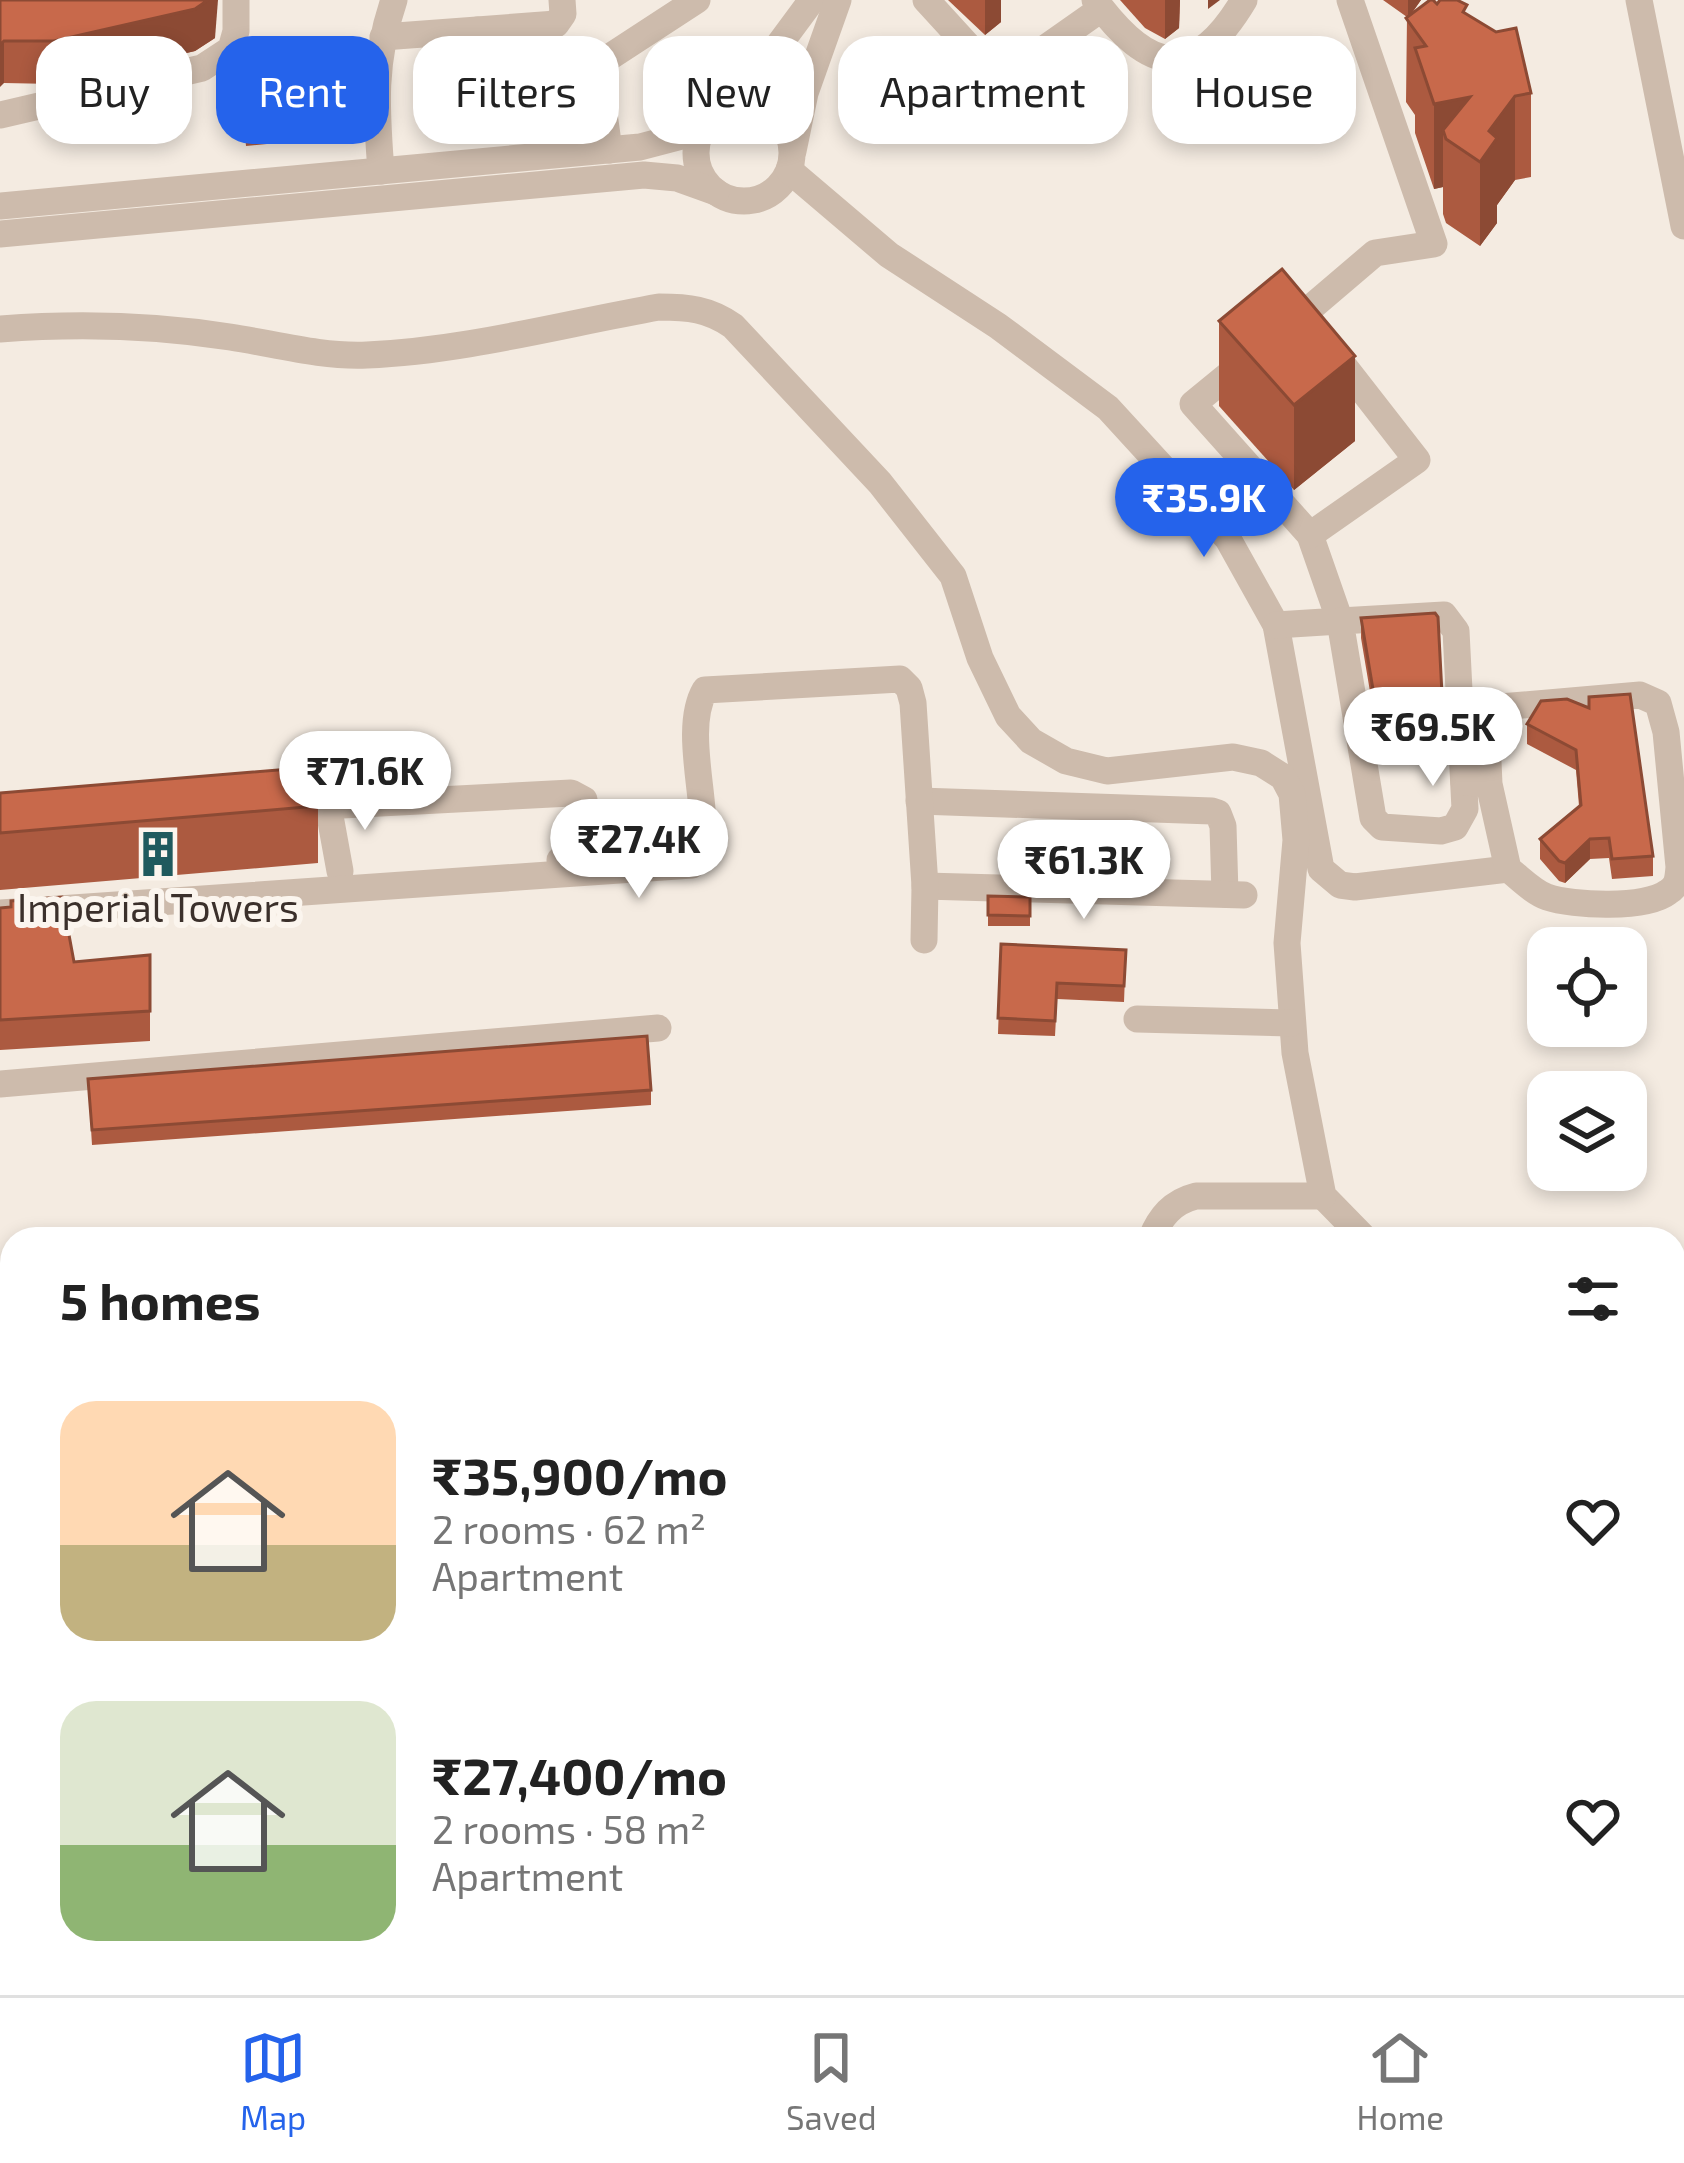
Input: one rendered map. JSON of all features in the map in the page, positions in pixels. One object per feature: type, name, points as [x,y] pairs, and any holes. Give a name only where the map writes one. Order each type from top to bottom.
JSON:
[{"type":"street","points":[[0,115],[202,68],[219,60],[231,49],[236,32],[236,0]]},
{"type":"street","points":[[383,36],[394,0]]},
{"type":"street","points":[[389,37],[556,24],[563,14],[562,0]]},
{"type":"street","points":[[609,150],[599,77],[605,60],[698,0]]},
{"type":"street","points":[[785,36],[812,0]]},
{"type":"street","points":[[0,206],[644,175],[677,178],[731,199],[754,200],[776,189],[791,164],[805,93],[838,0]]},
{"type":"street","points":[[926,0],[991,71],[1013,71],[1098,4],[1138,49],[1160,58],[1185,58],[1224,34],[1244,0]]},
{"type":"street","points":[[1276,626],[1340,621],[1444,615],[1456,632],[1477,783],[1508,869],[1544,896],[1587,903],[1640,902],[1666,895],[1677,884],[1666,732],[1658,704],[1640,695],[1500,707],[1486,716],[1477,783],[1454,827],[1441,831],[1382,827],[1374,820],[1340,621],[1310,535],[1193,404],[1376,253],[1434,244],[1350,0]]},
{"type":"street","points":[[1639,0],[1684,226]]},
{"type":"street","points":[[478,30],[479,36]]},
{"type":"street","points":[[380,144],[381,171]]},
{"type":"street","points":[[0,234],[270,195],[381,171],[650,144]]},
{"type":"street","points":[[697,144],[700,174],[716,192]]},
{"type":"street","points":[[788,144],[791,164],[890,255],[998,326],[1108,408],[1228,539],[1276,626],[1321,869],[1330,879],[1355,887],[1508,869]]},
{"type":"street","points":[[0,329],[140,326],[312,353],[365,355],[426,349],[658,307],[690,307],[714,313],[734,326],[880,483],[953,576],[980,658],[1008,716],[1031,741],[1066,761],[1107,771],[1233,757],[1261,763],[1282,777],[1292,794],[1296,840],[1287,944],[1291,1023],[1323,1196],[1353,1227]]},
{"type":"street","points":[[1304,314],[1417,460],[1310,535]]},
{"type":"street","points":[[0,913],[692,866],[705,846],[693,721],[706,690],[900,679],[909,688],[913,703],[924,940]]},
{"type":"street","points":[[0,900],[591,855],[585,806],[571,793],[258,811]]},
{"type":"street","points":[[920,801],[1212,811],[1218,813],[1223,826],[1235,894],[925,886]]},
{"type":"street","points":[[328,805],[340,872]]},
{"type":"street","points":[[1137,1019],[1291,1023]]},
{"type":"street","points":[[0,1084],[658,1028]]},
{"type":"street","points":[[1157,1227],[1179,1200],[1196,1196],[1323,1196]]},
{"type":"building","points":[[0,0],[208,0],[195,9],[76,36],[36,36],[36,41],[0,45]]},
{"type":"building","points":[[1430,0],[1437,4],[1457,0],[1467,5],[1463,12],[1496,32],[1516,28],[1531,93],[1515,96],[1489,131],[1497,138],[1480,162],[1446,139],[1443,130],[1470,97],[1434,104],[1415,48],[1426,46],[1406,18]]},
{"type":"building","points":[[1282,269],[1355,356],[1294,405],[1219,321]]},
{"type":"building","points":[[1435,613],[1444,733],[1382,743],[1361,618]]},
{"type":"building","points":[[1630,694],[1653,856],[1612,859],[1609,838],[1590,839],[1565,863],[1559,861],[1540,839],[1581,805],[1576,750],[1527,724],[1541,701],[1567,699],[1589,708],[1589,697]]},
{"type":"building","points":[[313,767],[318,806],[0,833],[0,793]]},
{"type":"building","points":[[988,896],[1030,897],[1030,916],[988,915]]},
{"type":"building","points":[[62,897],[74,962],[150,955],[150,1011],[0,1020],[0,908],[11,907],[11,901]]},
{"type":"building","points":[[1001,944],[1126,950],[1124,986],[1057,983],[1055,1021],[998,1018]]},
{"type":"building","points":[[647,1036],[651,1090],[92,1130],[88,1079]]},
{"type":"place","name":"Imperial Towers","points":[[158,854]]}]
